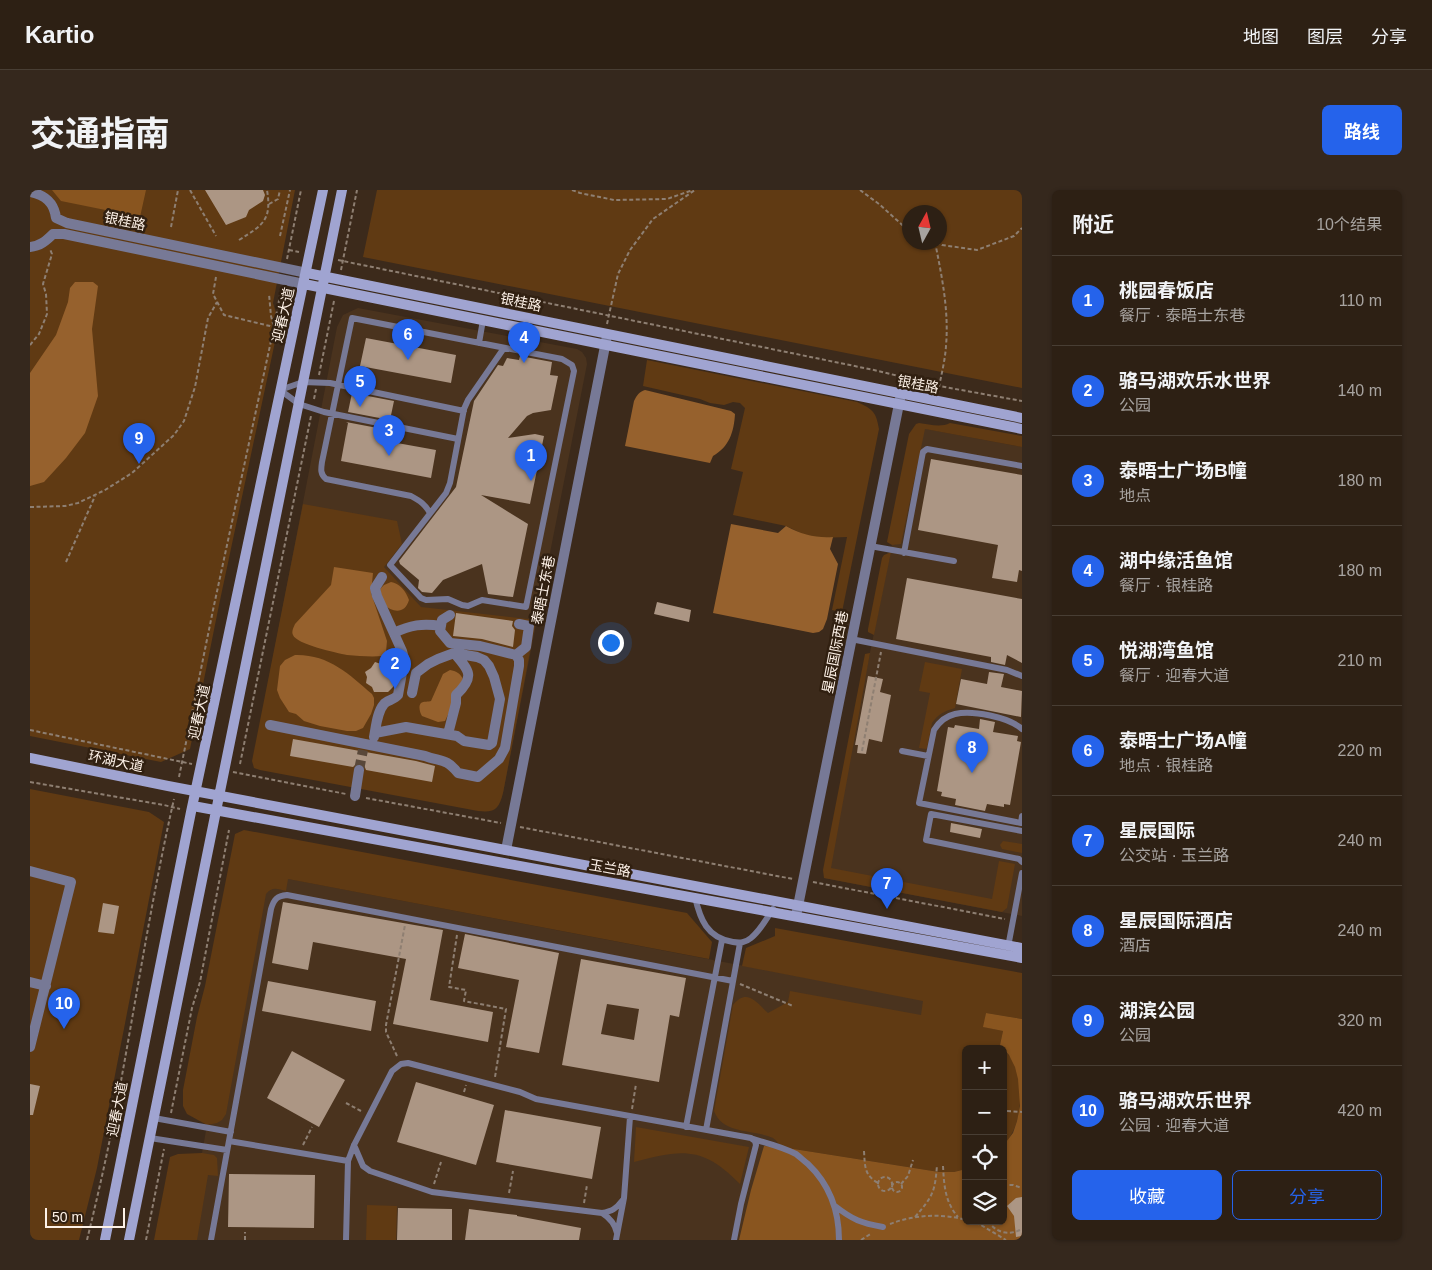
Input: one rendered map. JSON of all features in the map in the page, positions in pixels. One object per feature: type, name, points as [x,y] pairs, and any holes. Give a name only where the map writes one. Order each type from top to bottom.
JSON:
[{"type":"street","name":"迎春大道","points":[[105,1240],[192,809],[280,390],[307,273],[323,190]]},
{"type":"street","points":[[129,1240],[342,190]]},
{"type":"street","points":[[30,192],[39,194],[51,202],[56,218],[50,237]]},
{"type":"street","name":"银桂路","points":[[56,218],[67,223],[900,399],[1022,429]]},
{"type":"street","name":"银桂路","points":[[30,247],[37,246],[50,237],[64,234],[483,320],[606,337]]},
{"type":"street","name":"泰晤士东巷","points":[[506,850],[606,337]]},
{"type":"street","name":"银桂路","points":[[900,399],[937,401],[1022,418]]},
{"type":"street","name":"星辰国际西巷","points":[[797,911],[900,399]]},
{"type":"street","points":[[366,746],[375,733],[380,710],[386,702],[398,696],[404,658],[376,592],[375,588],[382,577]]},
{"type":"street","points":[[270,725],[440,760],[452,765],[458,773],[478,777],[499,759],[505,748],[519,660],[516,656],[480,646],[450,643],[440,631],[442,620],[450,615]]},
{"type":"street","points":[[394,633],[413,625],[430,624],[441,626]]},
{"type":"street","points":[[516,656],[526,647],[529,626],[519,624]]},
{"type":"street","points":[[375,733],[406,727],[457,736],[464,741],[489,745],[492,743],[500,699],[494,677],[484,660],[454,653],[447,654],[428,664],[416,674],[412,693]]},
{"type":"street","points":[[448,734],[456,703],[456,695],[463,688],[468,674],[466,666],[454,653]]},
{"type":"street","name":"环湖大道","points":[[30,758],[196,791]]},
{"type":"street","points":[[354,796],[359,770]]},
{"type":"street","name":"玉兰路","points":[[196,791],[777,902],[797,911]]},
{"type":"street","name":"玉兰路","points":[[192,809],[216,811],[771,912],[797,911],[1007,950],[1022,958]]},
{"type":"street","points":[[30,872],[71,882],[30,1047]]},
{"type":"street","name":"玉兰路","points":[[1007,950],[1022,948]]},
{"type":"street","points":[[30,982],[46,986]]},
{"type":"lane","points":[[430,513],[420,500],[411,496],[326,479],[322,475],[321,470],[352,318],[562,359],[572,365],[574,371],[526,606],[482,600],[468,606],[448,599],[426,600],[420,598],[390,565],[446,493],[450,483],[464,411],[468,400],[504,348]]},
{"type":"lane","points":[[479,343],[483,320]]},
{"type":"lane","points":[[280,390],[303,382],[330,383],[464,411]]},
{"type":"lane","points":[[280,390],[299,404],[332,414],[458,439]]},
{"type":"lane","points":[[904,553],[923,452],[927,449],[1022,466]]},
{"type":"lane","points":[[870,546],[954,561]]},
{"type":"lane","points":[[851,639],[1007,670],[1022,676]]},
{"type":"lane","points":[[1022,729],[1017,724],[1007,720],[971,713],[954,714],[940,721],[934,730],[919,803],[1020,822],[1022,816]]},
{"type":"lane","points":[[902,751],[928,756]]},
{"type":"lane","points":[[1021,860],[926,840],[931,814],[1022,831]]},
{"type":"lane","points":[[1007,950],[1022,872]]},
{"type":"lane","points":[[693,886],[699,915],[708,928],[722,940],[740,943],[750,939],[760,930],[777,902]]},
{"type":"lane","points":[[211,1240],[271,909],[277,897],[287,895],[733,981]]},
{"type":"lane","points":[[686,1127],[722,940]]},
{"type":"lane","points":[[706,1130],[740,943]]},
{"type":"lane","points":[[346,1240],[348,1160],[392,1072],[401,1064],[408,1063],[520,1092],[536,1099],[752,1138],[781,1147],[798,1155],[826,1185],[839,1225],[839,1240]]},
{"type":"lane","points":[[617,1237],[624,1198],[630,1117]]},
{"type":"lane","points":[[154,1118],[231,1132]]},
{"type":"lane","points":[[150,1138],[228,1150]]},
{"type":"lane","points":[[734,1240],[740,1204],[756,1145],[752,1138]]},
{"type":"lane","points":[[229,1141],[348,1160]]},
{"type":"lane","points":[[354,1145],[363,1166],[370,1171],[432,1192],[602,1212],[612,1211],[624,1198]]},
{"type":"lane","points":[[834,1205],[849,1217],[863,1223],[883,1227]]},
{"type":"lane","points":[[602,1212],[610,1218],[616,1227],[617,1237]]},
{"type":"path","points":[[171,227],[178,190]]},
{"type":"path","points":[[190,190],[216,236]]},
{"type":"path","points":[[239,240],[258,228],[264,221],[270,204],[267,190]]},
{"type":"path","points":[[270,204],[278,199],[280,190]]},
{"type":"path","points":[[280,236],[290,190]]},
{"type":"path","points":[[292,238],[301,190]]},
{"type":"path","points":[[338,279],[357,190]]},
{"type":"path","points":[[572,190],[614,200],[667,199],[694,190]]},
{"type":"path","points":[[606,337],[618,274],[630,250],[654,219],[694,190]]},
{"type":"path","points":[[860,190],[902,225]]},
{"type":"path","points":[[947,246],[977,250],[1014,236],[1022,228]]},
{"type":"path","points":[[30,345],[39,334],[47,314],[46,294],[43,284],[52,254],[50,237]]},
{"type":"path","points":[[289,250],[310,254]]},
{"type":"path","points":[[936,250],[946,312],[946,346],[937,401]]},
{"type":"path","points":[[328,258],[1022,402]]},
{"type":"path","points":[[218,266],[213,294],[224,315],[274,327]]},
{"type":"path","points":[[240,764],[336,290]]},
{"type":"path","points":[[87,1240],[119,1094],[172,807],[274,327],[269,294]]},
{"type":"path","points":[[30,507],[65,506],[78,503],[96,494],[132,473],[174,435],[184,421],[195,387],[208,318],[217,302]]},
{"type":"path","points":[[66,562],[96,494]]},
{"type":"path","points":[[862,751],[882,645]]},
{"type":"path","points":[[30,730],[202,766]]},
{"type":"path","points":[[225,771],[1013,920]]},
{"type":"path","points":[[30,782],[192,809]]},
{"type":"path","points":[[170,1121],[192,1008],[200,982],[229,830]]},
{"type":"path","points":[[401,1064],[386,1032],[386,1025],[406,918]]},
{"type":"path","points":[[458,928],[449,987],[466,990],[464,1001],[506,1009],[493,1085]]},
{"type":"path","points":[[733,981],[793,1006]]},
{"type":"path","points":[[630,1117],[636,1084]]},
{"type":"path","points":[[346,1103],[369,1115]]},
{"type":"path","points":[[1007,1111],[1022,1112]]},
{"type":"path","points":[[299,1152],[312,1127]]},
{"type":"path","points":[[146,1240],[166,1140]]},
{"type":"path","points":[[864,1151],[865,1167],[870,1178],[879,1187],[885,1191],[896,1182],[901,1184]]},
{"type":"path","points":[[878,1184],[882,1178],[888,1178],[894,1191],[900,1191],[901,1184],[908,1176],[913,1160]]},
{"type":"path","points":[[432,1192],[441,1162]]},
{"type":"path","points":[[914,1217],[927,1203],[935,1188],[937,1165]]},
{"type":"path","points":[[943,1166],[944,1186],[948,1203],[951,1210],[959,1218]]},
{"type":"path","points":[[507,1200],[513,1171]]},
{"type":"path","points":[[582,1210],[587,1185]]},
{"type":"path","points":[[1007,1185],[1022,1188]]},
{"type":"path","points":[[862,1240],[883,1227],[914,1217],[937,1216],[962,1219]]},
{"type":"path","points":[[978,1225],[989,1229],[1006,1240]]},
{"type":"path","points":[[989,1229],[991,1225],[1005,1233],[1013,1233],[1022,1229]]},
{"type":"path","points":[[245,1232],[245,1240]]},
{"type":"path","points":[[1002,1237],[1005,1233]]},
{"type":"shaded area","points":[[30,190],[295,190],[273,303],[279,323],[190,749],[161,762],[30,736]]},
{"type":"shaded area","points":[[52,190],[146,190],[140,217],[61,201]]},
{"type":"shaded area","points":[[377,190],[1022,190],[1022,388],[363,257]]},
{"type":"shaded area","points":[[75,282],[93,282],[98,286],[92,329],[98,396],[85,433],[44,482],[30,486],[30,373],[56,335],[68,302],[70,288]]},
{"type":"shaded area","points":[[358,308],[577,349],[586,358],[587,364],[503,793],[255,750],[337,327],[343,315]]},
{"type":"shaded area","points":[[647,360],[857,402],[873,412],[879,429],[842,612],[832,610],[847,537],[820,538],[805,535],[786,526],[733,515],[743,472],[731,469],[745,408],[740,403],[733,402],[724,405],[710,403],[643,386]]},
{"type":"shaded area","points":[[645,390],[731,411],[735,414],[727,444],[713,456],[710,463],[625,446],[634,401],[638,394]]},
{"type":"shaded area","points":[[950,423],[1022,436],[1022,447],[925,429],[901,544],[892,545],[887,542],[909,434],[916,424],[938,425]]},
{"type":"shaded area","points":[[916,427],[1022,447],[1022,916],[824,878]]},
{"type":"shaded area","points":[[303,504],[397,521],[402,544],[384,567],[421,607],[536,620],[503,793],[500,803],[495,809],[478,811],[254,768],[252,761]]},
{"type":"shaded area","points":[[731,524],[778,533],[786,526],[809,535],[833,537],[830,549],[838,564],[827,619],[823,629],[813,633],[713,613]]},
{"type":"shaded area","points":[[891,552],[874,635],[868,632],[868,629],[882,558]]},
{"type":"shaded area","points":[[334,567],[373,573],[371,593],[387,641],[386,652],[383,656],[347,655],[309,645],[301,642],[293,635],[292,631],[295,624],[331,585]]},
{"type":"shaded area","points":[[391,582],[402,588],[409,600],[402,610],[391,609],[383,604],[380,589]]},
{"type":"shaded area","points":[[870,653],[831,868],[992,899],[999,861],[1015,864],[1007,908],[1002,912],[824,878],[823,870],[865,654]]},
{"type":"shaded area","points":[[295,655],[318,658],[328,662],[346,673],[372,694],[374,705],[363,728],[356,731],[347,731],[320,726],[304,721],[296,714],[289,712],[277,690],[280,666],[285,660]]},
{"type":"shaded area","points":[[925,662],[962,669],[955,708],[942,713],[932,723],[926,749],[919,748],[930,693],[919,691]]},
{"type":"shaded area","points":[[450,670],[461,675],[463,679],[452,693],[452,706],[445,721],[438,722],[422,716],[420,704],[431,701],[443,674]]},
{"type":"shaded area","points":[[30,789],[149,812],[164,822],[97,1168],[79,1240],[30,1240]]},
{"type":"shaded area","points":[[244,830],[687,913],[712,942],[709,959],[288,879],[286,891],[273,889],[266,894],[226,1114],[217,1123],[207,1125],[187,1114],[183,1106],[183,1090],[235,834]]},
{"type":"shaded area","points":[[1003,841],[1022,844],[1022,853],[1002,849],[1000,845]]},
{"type":"shaded area","points":[[263,874],[1022,1019],[1022,1240],[184,1240]]},
{"type":"shaded area","points":[[775,928],[1022,973],[1022,1019],[986,1013],[984,1027],[1003,1031],[1000,1045],[962,1045],[962,1170],[939,1172],[781,1147],[773,1138],[732,1128],[718,1119],[714,1111],[733,1005],[738,1000],[747,997],[751,998],[768,1013],[788,1002],[790,991],[921,1015],[923,1001],[742,966],[746,948],[775,936]]},
{"type":"shaded area","points":[[986,1013],[1022,1019],[1022,1240],[739,1240],[764,1146],[781,1147],[939,1172],[962,1170],[962,1225],[1007,1225],[1007,1141],[1013,1133],[1020,1106],[1018,1079],[1015,1067],[1007,1053],[1007,1045],[1000,1045],[1003,1031],[983,1027]]},
{"type":"shaded area","points":[[1007,1054],[1015,1065],[1020,1101],[1018,1118],[1007,1140]]},
{"type":"shaded area","points":[[636,1127],[749,1147],[740,1184],[715,1163],[691,1154],[679,1153],[634,1162]]},
{"type":"shaded area","points":[[202,1153],[214,1155],[217,1158],[218,1176],[208,1175],[197,1240],[154,1240],[170,1157],[178,1154]]},
{"type":"shaded area","points":[[367,1205],[397,1206],[396,1240],[366,1240]]},
{"type":"building","points":[[205,190],[263,190],[265,195],[263,201],[249,210],[246,217],[226,225]]},
{"type":"building","points":[[366,338],[456,355],[451,383],[360,366]]},
{"type":"building","points":[[520,356],[552,362],[550,375],[558,376],[551,410],[527,416],[508,438],[535,434],[544,436],[530,504],[481,495],[528,524],[513,597],[488,594],[482,564],[443,580],[432,593],[422,592],[418,588],[419,580],[399,561],[456,487],[474,401],[498,365],[503,366],[507,358],[519,360]]},
{"type":"building","points":[[352,393],[394,401],[390,420],[348,412]]},
{"type":"building","points":[[346,422],[388,430],[386,441],[436,450],[431,478],[341,461],[348,423]]},
{"type":"building","points":[[931,459],[1022,475],[1022,571],[1019,570],[1017,582],[992,578],[998,545],[918,530]]},
{"type":"building","points":[[907,578],[1022,599],[1022,663],[1007,655],[1005,665],[991,662],[991,657],[896,639]]},
{"type":"building","points":[[657,602],[691,610],[689,622],[654,614]]},
{"type":"building","points":[[456,613],[513,621],[512,626],[515,630],[513,647],[482,639],[453,636]]},
{"type":"building","points":[[388,661],[395,671],[393,687],[388,692],[374,692],[372,687],[366,683],[367,677],[365,672],[375,662],[381,664]]},
{"type":"building","points":[[989,672],[1004,674],[1001,687],[1022,691],[1021,717],[956,704],[961,679],[987,684]]},
{"type":"building","points":[[868,676],[883,679],[880,692],[891,695],[882,742],[869,739],[866,754],[857,753],[858,745],[855,745]]},
{"type":"building","points":[[980,719],[995,722],[993,732],[1018,736],[1017,741],[1021,742],[1010,805],[1004,804],[1004,807],[987,804],[985,811],[955,805],[956,799],[941,796],[942,792],[937,791],[948,727],[954,728],[955,725],[979,729]]},
{"type":"building","points":[[293,739],[435,766],[432,782],[366,770],[361,763],[353,767],[290,756]]},
{"type":"building","points":[[951,823],[982,829],[980,838],[950,832]]},
{"type":"building","points":[[283,902],[443,930],[430,1000],[493,1012],[488,1042],[393,1024],[406,959],[313,942],[308,970],[272,963]]},
{"type":"building","points":[[103,903],[119,906],[114,934],[98,932]]},
{"type":"building","points":[[465,934],[559,953],[539,1053],[506,1047],[519,980],[458,968]]},
{"type":"building","points":[[581,959],[686,978],[679,1017],[670,1015],[659,1082],[562,1065]],"holes":[[[607,1004],[639,1009],[634,1040],[601,1034]]]},
{"type":"building","points":[[268,981],[376,1001],[371,1031],[262,1011]]},
{"type":"building","points":[[292,1051],[345,1080],[319,1127],[267,1098]]},
{"type":"building","points":[[416,1082],[494,1105],[476,1165],[397,1142]]},
{"type":"building","points":[[30,1084],[40,1086],[33,1115],[30,1115]]},
{"type":"building","points":[[505,1110],[601,1127],[592,1179],[496,1162]]},
{"type":"building","points":[[229,1174],[315,1175],[314,1228],[228,1227]]},
{"type":"building","points":[[1022,1197],[1022,1236],[1016,1237],[1014,1216],[1007,1206],[1016,1198]]},
{"type":"building","points":[[398,1208],[452,1209],[452,1240],[397,1240]]},
{"type":"building","points":[[469,1209],[517,1215],[581,1228],[579,1240],[465,1240]]},
{"type":"tunnel","points":[[359,770],[363,750]]},
{"type":"place","name":"泰晤士广场A幢","points":[[408,360]]},
{"type":"place","name":"湖中缘活鱼馆","points":[[524,363]]},
{"type":"place","name":"悦湖湾鱼馆","points":[[360,407]]},
{"type":"place","name":"泰晤士广场B幢","points":[[389,456]]},
{"type":"place","name":"湖滨公园","points":[[139,464]]},
{"type":"place","name":"桃园春饭店","points":[[531,481]]},
{"type":"place","name":"骆马湖欢乐水世界","points":[[395,689]]},
{"type":"place","name":"星辰国际酒店","points":[[972,773]]},
{"type":"place","name":"星辰国际","points":[[887,909]]},
{"type":"place","name":"骆马湖欢乐世界","points":[[64,1029]]}]
